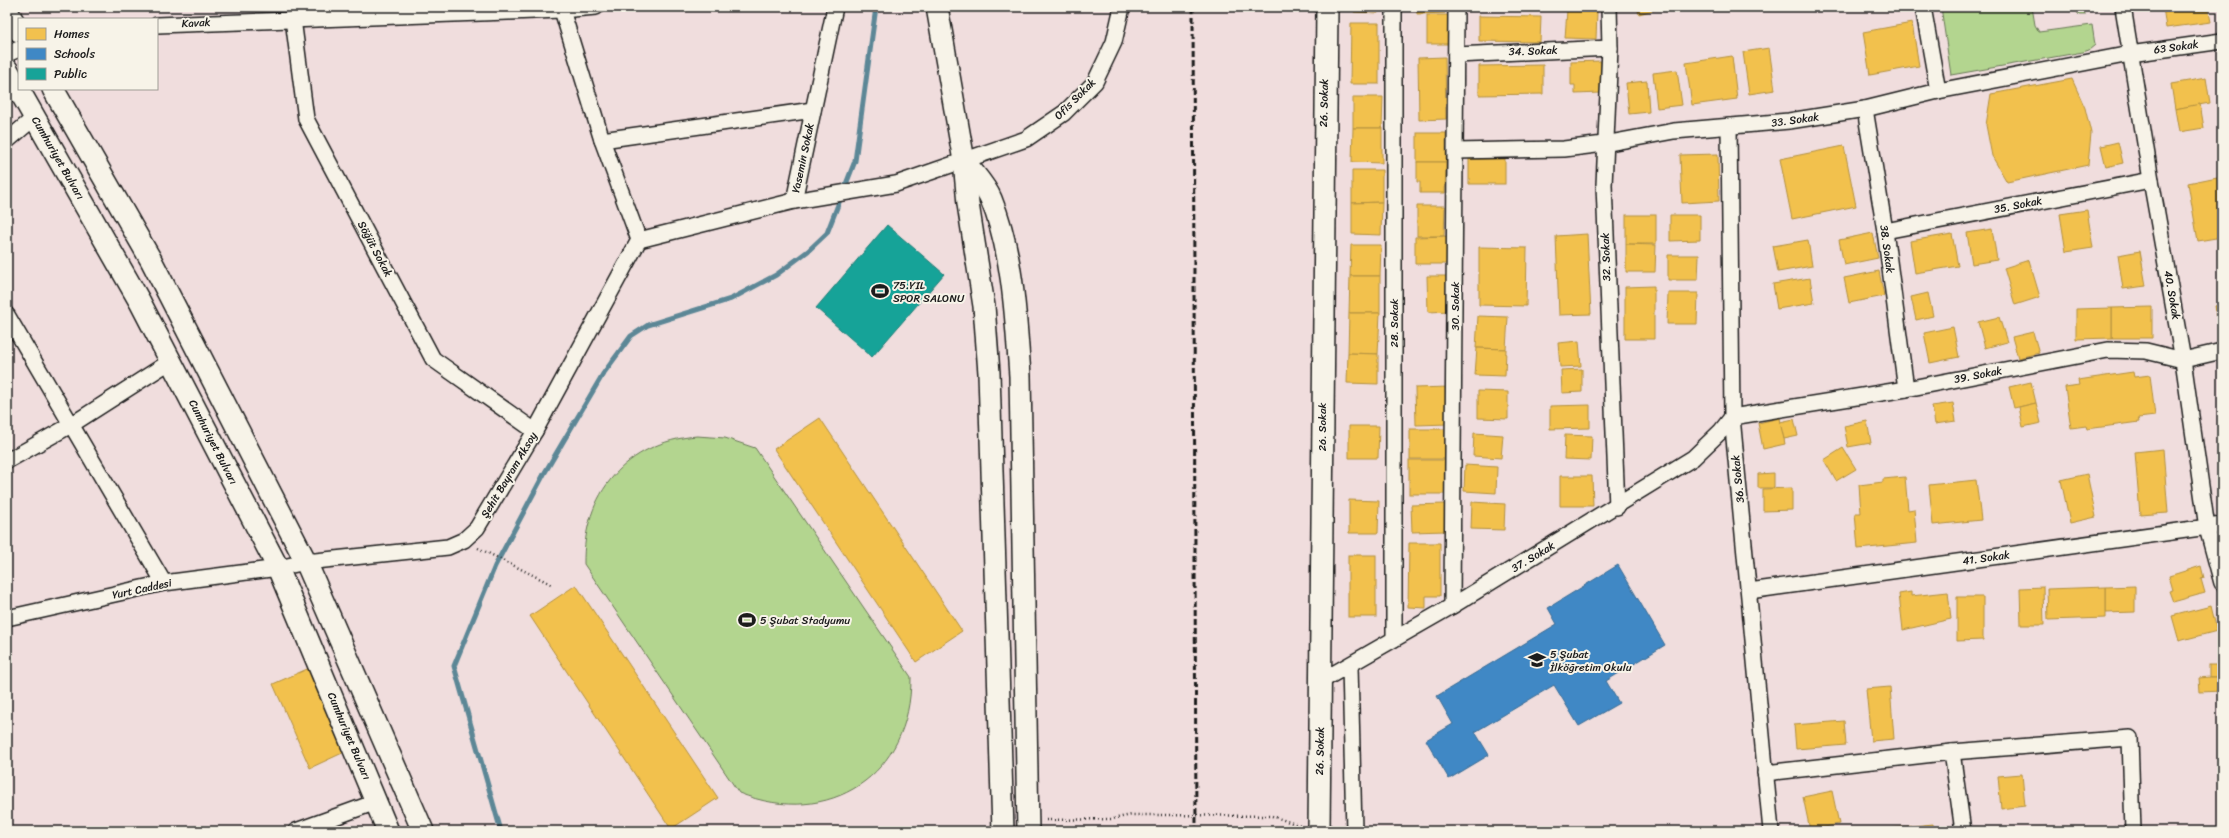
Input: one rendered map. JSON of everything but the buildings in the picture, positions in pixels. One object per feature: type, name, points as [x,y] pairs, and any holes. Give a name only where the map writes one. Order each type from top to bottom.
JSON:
[{"type":"main road","points":[[937,7],[964,161],[968,204],[984,306],[989,372],[1003,831]]},
{"type":"main road","points":[[7,11],[18,29]]},
{"type":"main road","name":"26. Sokak","points":[[1311,829],[1321,681],[1324,12]]},
{"type":"main road","name":"Cumhuriyet Bulvarı","points":[[7,69],[18,88]]},
{"type":"main road","name":"Cumhuriyet Bulvarı","points":[[19,90],[140,302],[278,568],[388,831]]},
{"type":"main road","points":[[54,90],[151,260],[306,562],[423,831]]},
{"type":"main road","points":[[964,161],[991,198],[1004,245],[1017,328],[1020,376],[1028,826]]},
{"type":"street","name":"Kavak","points":[[158,25],[596,7]]},
{"type":"street","name":"Yasemin Sokak","points":[[639,240],[794,201],[835,7]]},
{"type":"street","name":"Ofis Sokak","points":[[794,201],[896,184],[1026,139],[1064,113],[1095,82],[1114,42],[1122,7]]},
{"type":"street","name":"28. Sokak","points":[[1394,7],[1394,639]]},
{"type":"street","name":"30. Sokak","points":[[1452,606],[1456,7]]},
{"type":"street","name":"32. Sokak","points":[[1609,7],[1610,48],[1604,144],[1605,234],[1617,507]]},
{"type":"street","points":[[1923,7],[1938,91]]},
{"type":"street","name":"40. Sokak","points":[[2123,7],[2150,180],[2183,360],[2207,528],[2222,583]]},
{"type":"street","points":[[561,9],[602,140],[639,240]]},
{"type":"street","name":"Söğüt Sokak","points":[[293,19],[306,118],[433,359],[535,430]]},
{"type":"street","name":"63 Sokak","points":[[2130,54],[2222,40]]},
{"type":"street","name":"34. Sokak","points":[[1456,54],[1610,48]]},
{"type":"street","points":[[7,54],[18,49]]},
{"type":"street","name":"33. Sokak","points":[[1456,151],[1564,149],[1604,144],[1674,130],[1789,121],[1865,109],[1938,91],[2130,54]]},
{"type":"street","name":"38. Sokak","points":[[1865,109],[1885,231],[1906,389]]},
{"type":"street","points":[[602,140],[813,110]]},
{"type":"street","points":[[7,142],[35,117]]},
{"type":"street","name":"36. Sokak","points":[[1729,126],[1732,417],[1771,831]]},
{"type":"street","name":"35. Sokak","points":[[1885,231],[2150,180]]},
{"type":"street","name":"Şehit Bayram Aksoy","points":[[278,568],[306,562],[448,547],[464,540],[477,528],[535,430],[639,240]]},
{"type":"street","points":[[7,315],[164,583]]},
{"type":"street","name":"39. Sokak","points":[[1732,417],[1906,389],[2108,350],[2146,351],[2183,360],[2222,351]]},
{"type":"street","points":[[7,461],[72,425],[171,361]]},
{"type":"street","name":"37. Sokak","points":[[1321,681],[1350,666],[1617,507],[1693,458],[1721,431],[1732,417]]},
{"type":"street","name":"41. Sokak","points":[[1749,591],[2222,525]]},
{"type":"street","name":"Yurt Caddesi","points":[[7,618],[164,583],[278,568]]},
{"type":"street","points":[[1350,666],[1354,831]]},
{"type":"street","points":[[1765,773],[1952,752],[2130,738],[2133,831]]},
{"type":"street","points":[[1952,752],[1963,831]]},
{"type":"street","points":[[296,831],[376,802]]},
{"type":"path","points":[[495,555],[553,585]]},
{"type":"path","points":[[1028,826],[1112,819],[1132,814],[1272,816],[1311,829]]},
{"type":"green space","points":[[1941,7],[2032,7],[2035,25],[2039,32],[2092,25],[2095,45],[2089,50],[2083,52],[1951,75]]},
{"type":"green space","points":[[2074,7],[2084,7],[2085,15],[2079,15]]},
{"type":"green space","name":"5 Şubat Stadyumu","points":[[697,436],[725,438],[755,448],[911,677],[908,712],[897,742],[881,766],[859,785],[833,798],[804,804],[772,802],[739,793],[584,564],[586,539],[591,515],[601,494],[614,476],[630,461],[649,449],[672,440]]},
{"type":"waterway","points":[[501,831],[454,666],[495,566],[544,474],[603,374],[631,336],[648,325],[731,299],[776,275],[808,251],[827,233],[855,161],[876,7]]},
{"type":"railway","points":[[1193,7],[1196,831]]},
{"type":"place","name":"75.YIL SPOR SALONU","points":[[880,291]]},
{"type":"place","name":"5 Şubat Stadyumu","points":[[747,620]]},
{"type":"place","name":"5 Şubat İlköğretim Okulu","points":[[1537,660]]}]
